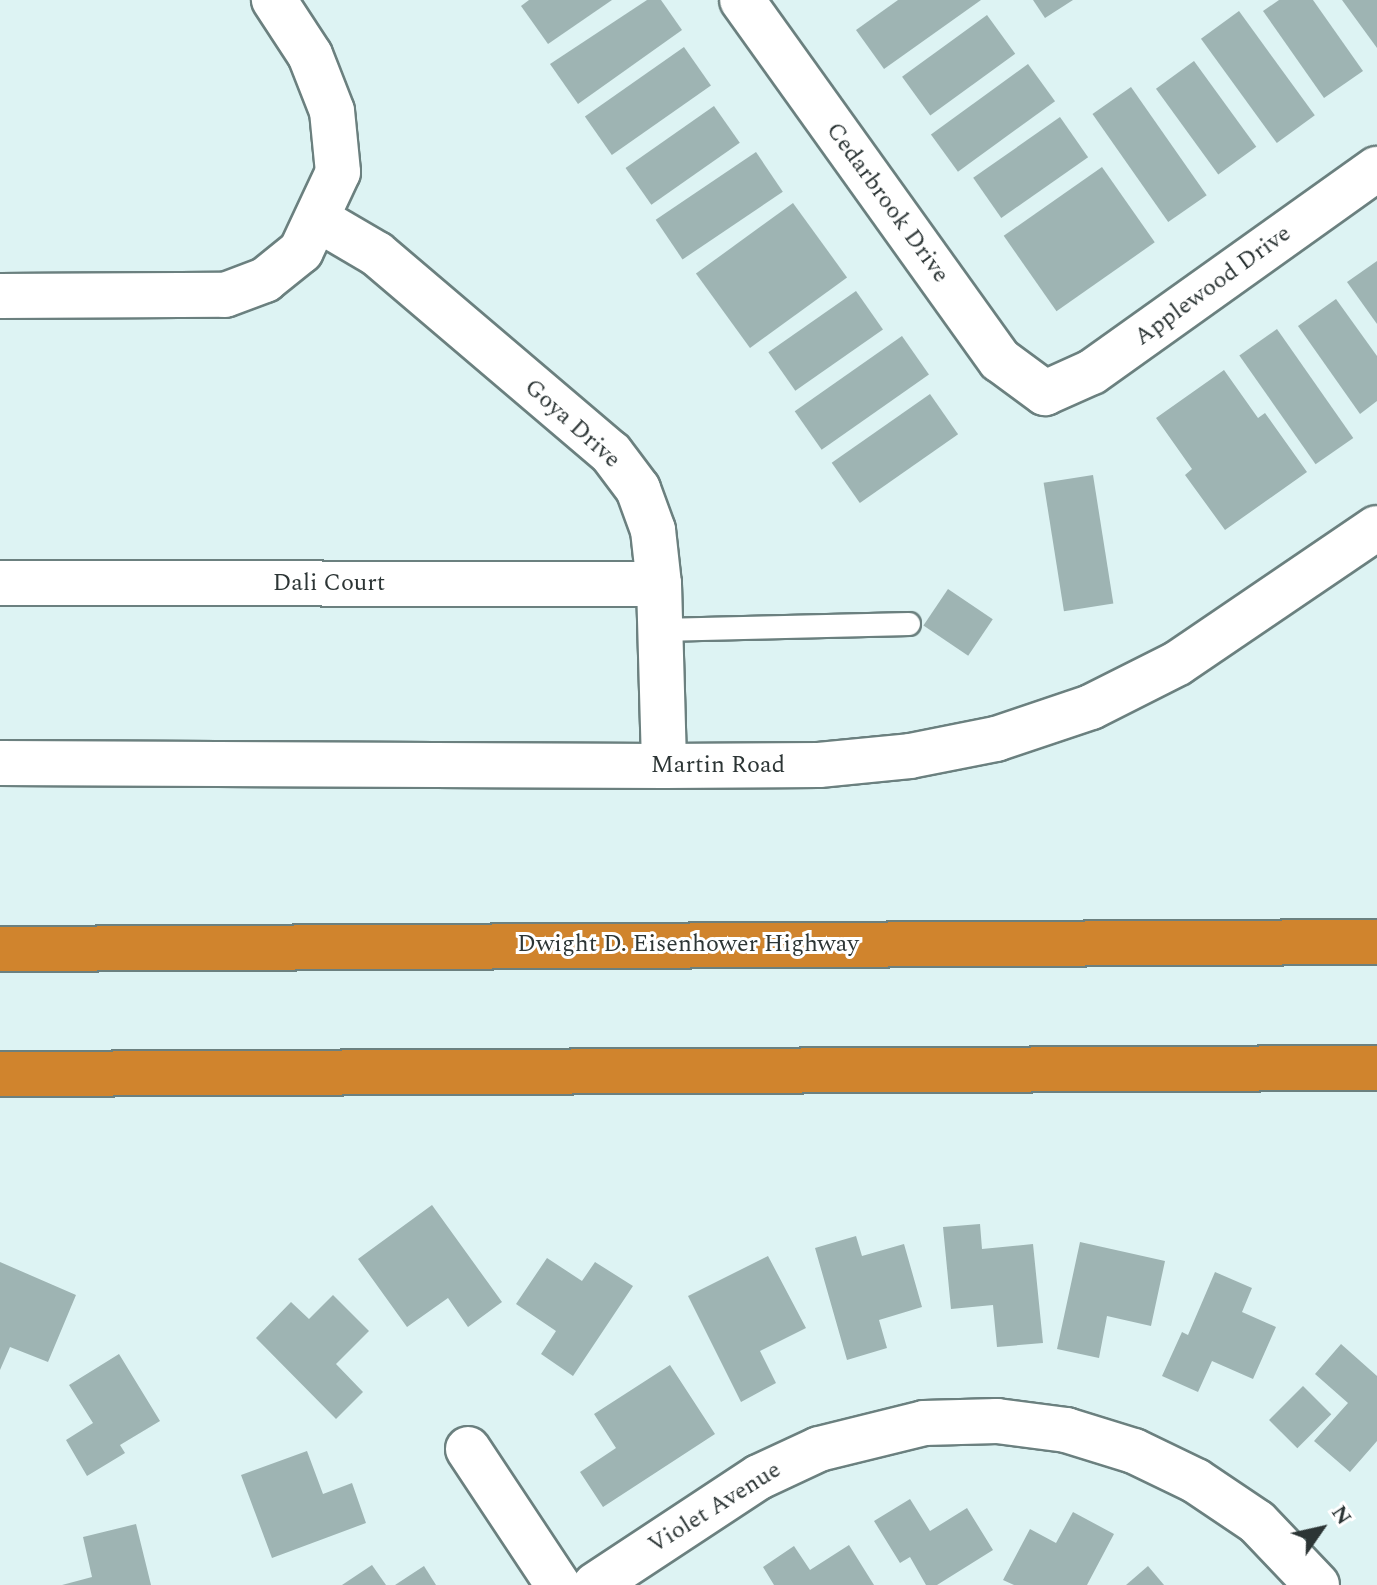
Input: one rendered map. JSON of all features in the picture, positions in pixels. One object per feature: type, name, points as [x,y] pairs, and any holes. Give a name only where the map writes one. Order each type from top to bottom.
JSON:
[{"type":"highway","name":"Dwight D. Eisenhower Highway","points":[[0,949],[1377,942]]},
{"type":"highway","points":[[0,1074],[1377,1068]]},
{"type":"street","points":[[0,296],[225,295],[265,280],[301,251],[319,220],[338,172],[332,111],[310,55],[274,0]]},
{"type":"street","name":"Cedarbrook Drive","points":[[761,7],[1000,360],[1045,393]]},
{"type":"street","name":"Applewood Drive","points":[[1045,393],[1092,372],[1377,169]]},
{"type":"street","name":"Goya Drive","points":[[319,220],[377,254],[611,453],[638,489],[653,530],[659,584],[664,766]]},
{"type":"street","name":"Martin Road","points":[[0,763],[819,765],[910,756],[996,739],[1091,707],[1178,663],[1377,528]]},
{"type":"street","name":"Dali Court","points":[[0,583],[659,584]]},
{"type":"street","name":"Violet Avenue","points":[[595,1585],[759,1477],[819,1449],[924,1423],[997,1421],[1080,1434],[1134,1451],[1196,1481],[1257,1522],[1317,1585]]},
{"type":"street","points":[[468,1449],[558,1585]]},
{"type":"lane","points":[[661,630],[909,624]]},
{"type":"building","points":[[529,0],[612,0],[548,44],[521,6]]},
{"type":"building","points":[[647,0],[661,0],[682,30],[578,104],[550,64]]},
{"type":"building","points":[[898,0],[981,0],[884,69],[856,30]]},
{"type":"building","points":[[1033,0],[1073,0],[1045,18]]},
{"type":"building","points":[[1279,0],[1313,0],[1363,71],[1324,98],[1263,11]]},
{"type":"building","points":[[1342,0],[1377,0],[1377,48]]},
{"type":"building","points":[[1239,11],[1315,115],[1277,143],[1201,39]]},
{"type":"building","points":[[987,15],[1015,54],[930,116],[902,77]]},
{"type":"building","points":[[684,47],[711,86],[612,155],[585,116]]},
{"type":"building","points":[[1194,61],[1256,147],[1218,174],[1156,89]]},
{"type":"building","points":[[1028,64],[1055,101],[958,172],[931,135]]},
{"type":"building","points":[[1131,87],[1207,195],[1168,222],[1092,114]]},
{"type":"building","points":[[714,106],[740,143],[651,205],[626,168]]},
{"type":"building","points":[[1060,117],[1088,157],[1001,218],[973,178]]},
{"type":"building","points":[[756,152],[783,192],[683,259],[656,220]]},
{"type":"building","points":[[1102,167],[1155,242],[1056,311],[1004,236]]},
{"type":"building","points":[[793,203],[847,277],[750,348],[696,274]]},
{"type":"building","points":[[1377,261],[1377,324],[1347,282]]},
{"type":"building","points":[[856,291],[883,330],[795,391],[768,352]]},
{"type":"building","points":[[1336,299],[1377,356],[1377,401],[1360,414],[1298,326]]},
{"type":"building","points":[[1277,329],[1353,438],[1316,464],[1239,355]]},
{"type":"building","points":[[902,336],[929,375],[822,450],[795,411]]},
{"type":"building","points":[[1224,370],[1258,418],[1265,413],[1307,472],[1225,530],[1185,475],[1192,469],[1156,418]]},
{"type":"building","points":[[930,394],[958,434],[860,503],[832,463]]},
{"type":"building","points":[[1093,475],[1113,603],[1064,611],[1044,483]]},
{"type":"building","points":[[948,589],[993,619],[968,656],[923,625]]},
{"type":"building","points":[[432,1205],[502,1302],[468,1327],[448,1298],[407,1327],[358,1259]]},
{"type":"building","points":[[980,1224],[982,1249],[1033,1244],[1043,1343],[997,1347],[993,1305],[951,1309],[943,1227]]},
{"type":"building","points":[[856,1236],[862,1256],[904,1244],[922,1307],[879,1320],[887,1348],[847,1360],[815,1248]]},
{"type":"building","points":[[1080,1242],[1165,1261],[1151,1326],[1107,1316],[1099,1358],[1057,1349]]},
{"type":"building","points":[[768,1256],[806,1328],[760,1351],[776,1383],[741,1402],[688,1296]]},
{"type":"building","points":[[547,1258],[582,1281],[595,1262],[633,1286],[573,1376],[541,1354],[556,1331],[516,1304]]},
{"type":"building","points":[[0,1262],[76,1295],[48,1362],[10,1347],[0,1370]]},
{"type":"building","points":[[1215,1272],[1252,1288],[1242,1312],[1276,1327],[1253,1379],[1212,1361],[1198,1392],[1162,1376],[1182,1332],[1188,1335]]},
{"type":"building","points":[[333,1295],[369,1331],[336,1364],[363,1392],[336,1419],[256,1338],[291,1302],[309,1319]]},
{"type":"building","points":[[1341,1344],[1377,1376],[1377,1441],[1350,1472],[1314,1441],[1348,1403],[1315,1374]]},
{"type":"building","points":[[119,1354],[160,1421],[120,1445],[125,1453],[87,1476],[66,1440],[93,1423],[69,1385]]},
{"type":"building","points":[[670,1365],[715,1434],[603,1507],[580,1472],[616,1448],[594,1414]]},
{"type":"building","points":[[1303,1386],[1331,1414],[1297,1448],[1269,1420]]},
{"type":"building","points":[[307,1451],[323,1494],[352,1483],[366,1523],[272,1558],[241,1475]]},
{"type":"building","points":[[910,1499],[930,1531],[967,1508],[993,1550],[937,1585],[926,1585],[910,1557],[900,1563],[874,1521]]},
{"type":"building","points":[[1073,1512],[1114,1534],[1087,1585],[1014,1585],[1003,1580],[1030,1529],[1056,1543]]},
{"type":"building","points":[[136,1524],[151,1585],[62,1585],[92,1577],[83,1537]]},
{"type":"building","points":[[849,1545],[874,1585],[774,1585],[763,1567],[794,1546],[810,1570]]},
{"type":"building","points":[[372,1565],[386,1585],[342,1585]]},
{"type":"building","points":[[424,1566],[436,1585],[395,1585]]},
{"type":"building","points":[[1148,1566],[1164,1585],[1126,1585]]}]
